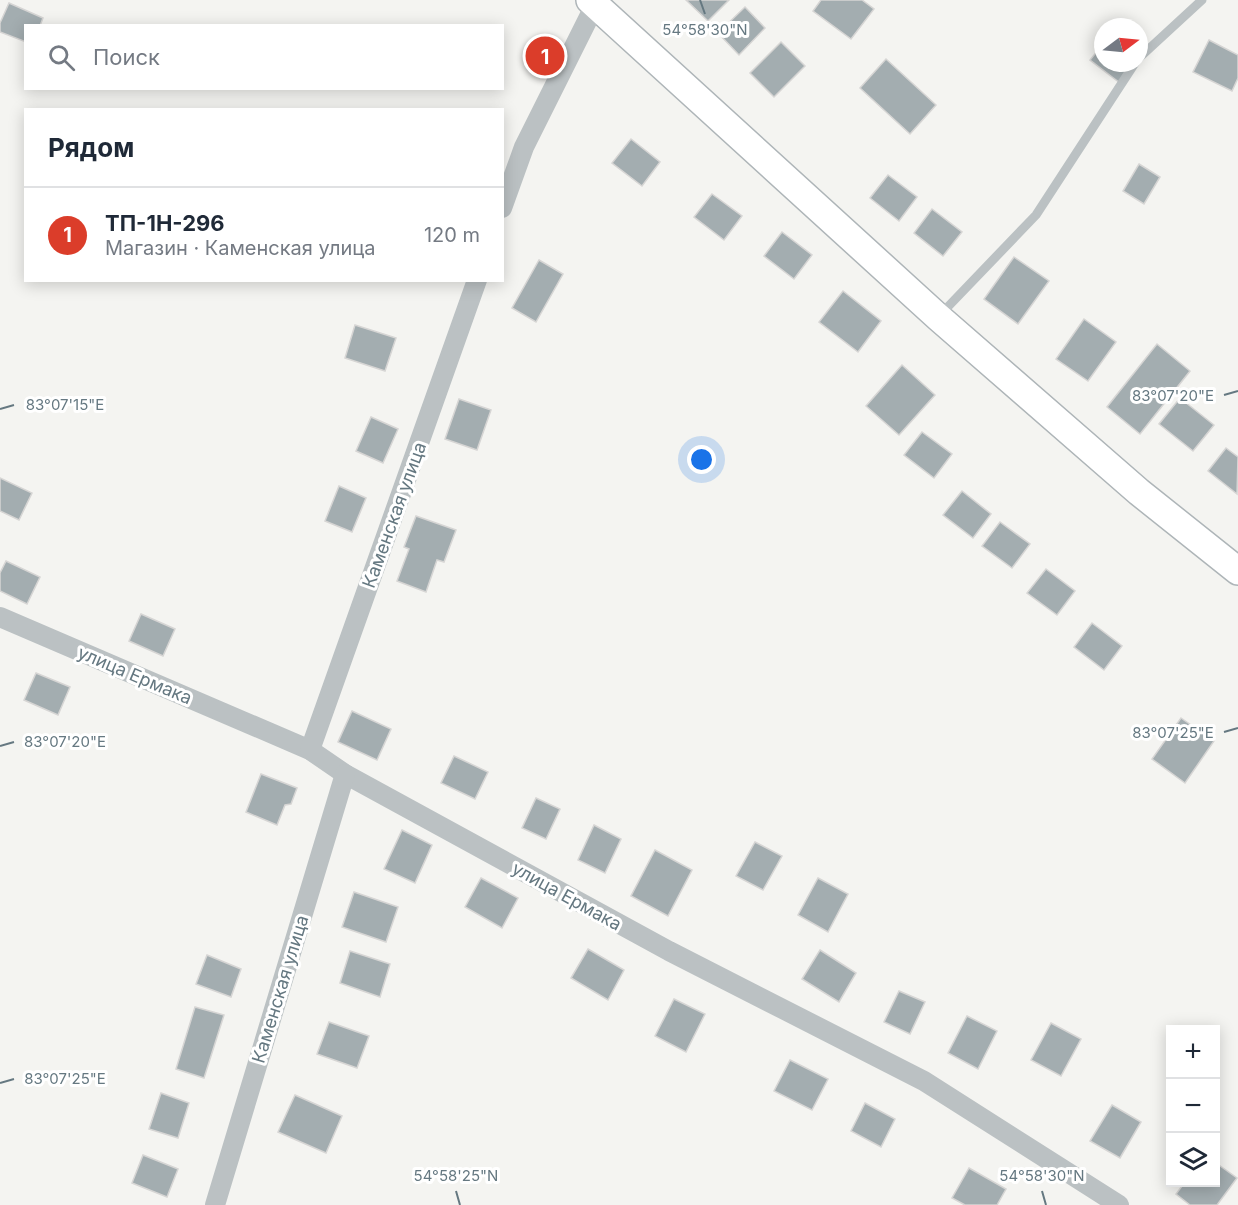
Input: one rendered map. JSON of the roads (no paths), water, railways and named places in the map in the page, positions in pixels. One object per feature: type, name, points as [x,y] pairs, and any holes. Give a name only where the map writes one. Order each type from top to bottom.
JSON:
[{"type":"main road","points":[[592,3],[938,317],[1139,492],[1238,571]]},
{"type":"street","points":[[504,202],[524,147],[592,3]]},
{"type":"street","name":"Каменская улица","points":[[310,750],[476,282]]},
{"type":"street","name":"улица Ермака","points":[[0,617],[310,750],[345,774],[669,951],[924,1081],[1119,1205]]},
{"type":"street","name":"Каменская улица","points":[[215,1205],[345,774]]},
{"type":"lane","points":[[1148,50],[1202,0]]},
{"type":"lane","points":[[938,317],[1036,215],[1130,72]]},
{"type":"place","name":"ТП-1Н-296","points":[[545,56]]}]
